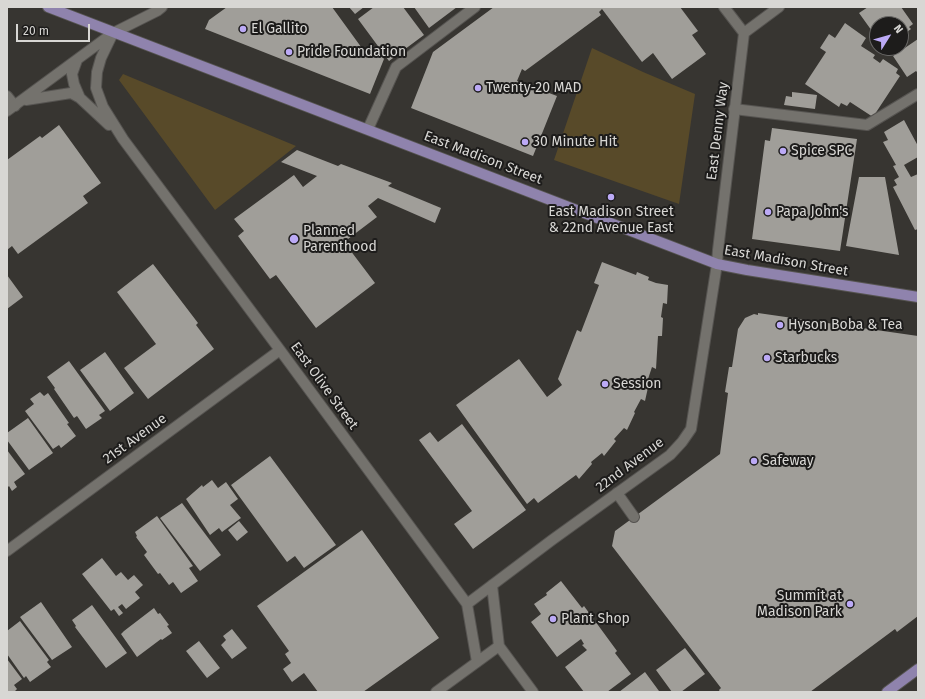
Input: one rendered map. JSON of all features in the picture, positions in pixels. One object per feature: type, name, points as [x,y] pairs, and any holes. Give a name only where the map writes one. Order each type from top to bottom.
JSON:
[{"type":"main road","name":"East Madison Street","points":[[48,7],[717,264],[917,296]]},
{"type":"main road","points":[[887,692],[918,669]]},
{"type":"street","points":[[7,96],[14,106],[113,32],[157,11],[162,7]]},
{"type":"street","points":[[368,129],[396,67],[475,7]]},
{"type":"street","points":[[724,7],[744,34],[779,7]]},
{"type":"street","name":"East Olive Street","points":[[113,32],[96,72],[96,88],[103,107],[123,139],[467,604],[477,662]]},
{"type":"street","name":"East Denny Way","points":[[717,264],[734,108],[744,34]]},
{"type":"street","name":"East Olive Street","points":[[77,60],[72,74],[74,84],[80,98]]},
{"type":"street","name":"East Olive Street","points":[[14,106],[71,92],[98,113],[123,139]]},
{"type":"street","points":[[734,108],[867,125],[918,94]]},
{"type":"street","name":"22nd Avenue","points":[[467,604],[670,455],[682,442],[691,429],[717,264]]},
{"type":"street","name":"21st Avenue","points":[[7,551],[280,350]]},
{"type":"street","points":[[617,493],[634,517]]},
{"type":"street","points":[[492,586],[499,646],[533,692]]},
{"type":"street","points":[[436,692],[499,646]]},
{"type":"shaded area","points":[[592,48],[695,94],[679,204],[554,160]]},
{"type":"shaded area","points":[[123,74],[296,146],[215,210],[119,80]]},
{"type":"building","points":[[227,7],[332,7],[364,51],[372,44],[384,59],[370,94],[205,29],[209,20]]},
{"type":"building","points":[[349,7],[364,7],[355,14]]},
{"type":"building","points":[[374,7],[403,7],[424,35],[389,61],[358,19]]},
{"type":"building","points":[[414,7],[457,7],[429,28]]},
{"type":"building","name":"Twenty-20 MAD","points":[[494,7],[680,7],[698,31],[692,35],[706,54],[672,79],[653,53],[642,62],[602,9],[599,12],[601,15],[525,71],[522,69],[517,81],[557,96],[533,156],[411,108],[433,52]]},
{"type":"building","points":[[868,7],[901,7],[907,16],[869,16],[869,27],[859,13]]},
{"type":"building","points":[[909,18],[913,24],[909,27]]},
{"type":"building","points":[[845,23],[866,38],[861,46],[869,51],[869,56],[874,56],[873,58],[880,63],[883,59],[898,69],[896,73],[900,76],[873,117],[850,102],[847,106],[841,103],[839,107],[805,84],[826,52],[820,48],[829,34],[835,38]]},
{"type":"building","points":[[918,39],[918,73],[916,71],[907,77],[893,56],[909,56],[909,45]]},
{"type":"building","points":[[792,92],[817,95],[815,109],[784,105],[786,96],[792,97]]},
{"type":"building","points":[[904,120],[918,146],[918,157],[904,165],[911,177],[918,174],[918,229],[915,230],[893,187],[897,185],[894,180],[899,177],[893,166],[896,165],[883,142],[888,140],[884,132]]},
{"type":"building","points":[[59,125],[101,183],[83,196],[88,203],[18,254],[12,246],[7,250],[7,160],[40,136],[42,138]]},
{"type":"building","points":[[772,128],[857,139],[840,251],[752,239],[765,140],[770,141]]},
{"type":"building","name":"Planned Parenthood","points":[[297,150],[338,166],[341,164],[392,183],[388,186],[441,208],[435,223],[378,198],[368,206],[377,217],[344,242],[375,283],[316,328],[276,275],[270,279],[238,236],[244,231],[234,219],[294,175],[303,187],[317,176],[281,162]]},
{"type":"building","points":[[859,177],[885,177],[899,255],[846,246]]},
{"type":"building","name":"Session","points":[[602,262],[636,275],[637,272],[649,277],[648,280],[668,285],[667,304],[663,303],[661,317],[663,318],[662,336],[658,336],[656,369],[652,367],[647,382],[649,383],[645,401],[641,399],[627,430],[624,428],[614,439],[616,441],[604,456],[602,453],[591,462],[592,464],[579,479],[576,475],[538,503],[534,498],[527,504],[456,405],[519,359],[547,397],[562,385],[558,379],[577,330],[581,332],[599,285],[594,283]]},
{"type":"building","points":[[153,264],[198,323],[196,325],[214,349],[148,399],[124,368],[156,344],[117,292]]},
{"type":"building","points":[[7,275],[23,297],[7,309]]},
{"type":"building","points":[[758,313],[918,336],[918,616],[897,632],[895,629],[810,692],[720,692],[719,690],[721,688],[612,546],[615,531],[720,454],[728,393],[725,392],[729,367],[732,367],[738,329],[745,318],[754,314],[758,315]]},
{"type":"building","points":[[105,352],[134,393],[110,411],[80,370]]},
{"type":"building","points":[[69,361],[105,411],[99,415],[102,418],[86,429],[77,416],[74,418],[47,377]]},
{"type":"building","points":[[40,392],[44,396],[48,393],[69,423],[67,424],[76,436],[61,448],[59,445],[53,449],[25,411],[34,404],[30,399]]},
{"type":"building","points":[[28,418],[53,453],[29,470],[7,440],[7,433]]},
{"type":"building","points":[[462,424],[526,510],[473,549],[454,524],[472,511],[419,440],[430,432],[438,442]]},
{"type":"building","points":[[7,450],[25,474],[14,482],[17,487],[12,491],[9,486],[7,488]]},
{"type":"building","points":[[270,456],[336,545],[304,568],[295,556],[287,562],[231,485]]},
{"type":"building","points":[[212,480],[218,488],[226,482],[238,499],[230,505],[241,518],[222,532],[219,528],[210,535],[186,499],[202,485],[203,487]]},
{"type":"building","points":[[182,503],[221,555],[200,571],[160,518]]},
{"type":"building","points":[[157,516],[193,566],[189,568],[198,581],[181,593],[173,582],[169,585],[160,573],[158,574],[144,555],[147,552],[136,537],[135,532]]},
{"type":"building","points":[[239,521],[248,532],[237,541],[228,530]]},
{"type":"building","points":[[362,530],[439,638],[363,692],[318,692],[304,673],[292,682],[283,669],[291,663],[285,654],[289,651],[257,606]]},
{"type":"building","points":[[102,558],[116,576],[121,572],[128,580],[134,575],[143,585],[135,592],[140,598],[126,609],[122,604],[118,607],[123,613],[119,616],[114,609],[111,611],[82,574]]},
{"type":"building","points":[[561,581],[582,608],[584,606],[617,651],[615,653],[631,674],[607,692],[584,692],[565,667],[587,650],[582,645],[584,644],[581,639],[557,657],[531,622],[541,614],[534,604],[547,595],[546,593]]},
{"type":"building","points":[[41,602],[72,647],[52,660],[20,617]]},
{"type":"building","points":[[92,605],[127,653],[106,668],[75,627],[76,626],[72,620]]},
{"type":"building","points":[[154,608],[169,625],[167,626],[172,633],[162,640],[161,639],[137,657],[121,634]]},
{"type":"building","points":[[20,621],[49,660],[47,662],[51,667],[30,682],[26,676],[24,678],[7,654],[7,631]]},
{"type":"building","points":[[232,629],[247,648],[232,659],[221,645],[226,640],[223,636]]},
{"type":"building","points":[[199,641],[220,668],[207,678],[186,651]]},
{"type":"building","points":[[685,648],[705,674],[681,692],[672,692],[656,670]]},
{"type":"building","points":[[7,659],[22,679],[14,685],[17,689],[14,692],[7,692]]},
{"type":"building","points":[[645,672],[659,691],[619,692]]},
{"type":"place","name":"El Gallito","points":[[243,29]]},
{"type":"place","name":"Pride Foundation","points":[[289,52]]},
{"type":"place","name":"Twenty-20 MAD","points":[[478,88]]},
{"type":"place","name":"30 Minute Hit","points":[[525,142]]},
{"type":"place","name":"Spice SPC","points":[[783,151]]},
{"type":"place","name":"East Madison Street & 22nd Avenue East","points":[[611,197]]},
{"type":"place","name":"Papa John's","points":[[768,212]]},
{"type":"place","name":"Planned Parenthood","points":[[294,239]]},
{"type":"place","name":"Hyson Boba & Tea","points":[[780,325]]},
{"type":"place","name":"Starbucks","points":[[767,358]]},
{"type":"place","name":"Session","points":[[605,384]]},
{"type":"place","name":"Safeway","points":[[754,461]]},
{"type":"place","name":"Summit at Madison Park","points":[[850,604]]},
{"type":"place","name":"Plant Shop","points":[[553,619]]}]
